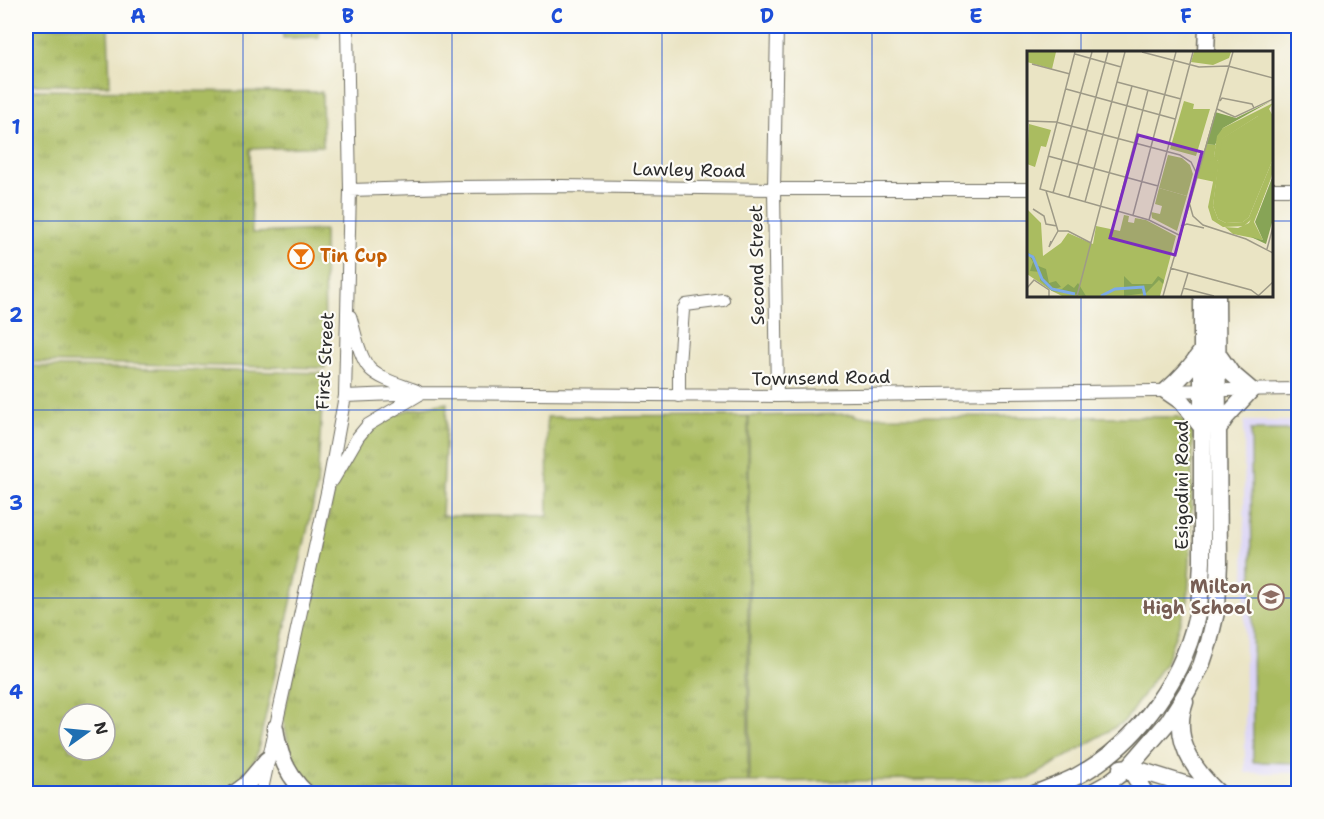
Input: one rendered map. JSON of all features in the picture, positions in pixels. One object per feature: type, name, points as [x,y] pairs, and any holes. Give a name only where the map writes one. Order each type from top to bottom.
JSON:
[{"type":"main road","points":[[1206,51],[1207,26]]},
{"type":"main road","points":[[1202,297],[1209,353],[1210,390]]},
{"type":"main road","points":[[1201,426],[1182,402],[1166,391],[1192,365],[1209,353],[1217,297]]},
{"type":"main road","points":[[1209,353],[1251,390],[1218,429]]},
{"type":"main road","name":"Esigodini Road","points":[[1034,794],[1078,776],[1110,754],[1150,712],[1182,661],[1191,638],[1199,604],[1202,562],[1201,426],[1210,390]]},
{"type":"main road","name":"Esigodini Road","points":[[1089,794],[1130,767],[1168,722],[1201,666],[1209,642],[1217,608],[1219,562],[1218,429],[1210,390]]},
{"type":"main road","points":[[1146,794],[1130,767],[1134,754],[1170,700],[1173,678]]},
{"type":"main road","points":[[1187,692],[1180,722],[1184,745],[1191,763],[1217,794]]},
{"type":"main road","points":[[275,728],[283,762],[293,780],[307,794]]},
{"type":"main road","points":[[234,794],[267,760]]},
{"type":"main road","points":[[1059,794],[1113,770],[1130,767],[1217,794]]},
{"type":"street","name":"First Street","points":[[261,794],[328,488],[345,396],[350,190],[347,26]]},
{"type":"street","name":"Second Street","points":[[777,26],[774,189],[777,396]]},
{"type":"street","name":"Lawley Road","points":[[350,190],[528,186],[1027,189]]},
{"type":"street","points":[[1273,189],[1299,189]]},
{"type":"street","points":[[679,396],[678,365],[683,310],[686,305],[723,300]]},
{"type":"street","points":[[346,303],[362,356],[369,367],[386,379],[421,393]]},
{"type":"street","name":"Townsend Road","points":[[345,396],[421,393],[777,396],[1299,389]]},
{"type":"street","points":[[328,488],[368,424],[421,393]]},
{"type":"shaded area","name":"Milton High School","points":[[1244,421],[1298,421],[1298,773],[1245,773]]},
{"type":"green space","points":[[26,26],[108,26],[110,85],[26,85]]},
{"type":"green space","points":[[283,26],[318,26],[319,37],[283,38]]},
{"type":"green space","points":[[26,90],[322,92],[323,146],[250,149],[252,233],[324,230],[325,368],[26,362]]},
{"type":"green space","points":[[26,366],[324,373],[317,487],[256,758],[241,779],[217,793],[26,794]]},
{"type":"green space","points":[[447,403],[442,516],[548,516],[547,417],[748,416],[748,782],[552,784],[326,793],[294,770],[283,719],[335,486],[369,426],[408,410]]},
{"type":"green space","points":[[855,414],[855,416],[1179,417],[1193,426],[1188,600],[1166,661],[1125,721],[1029,779],[750,782],[749,416]]},
{"type":"green space","name":"Milton High School","points":[[1251,430],[1298,430],[1298,763],[1253,762]]},
{"type":"place","name":"Tin Cup","points":[[301,256]]},
{"type":"place","name":"Milton High School","points":[[1271,597]]}]
